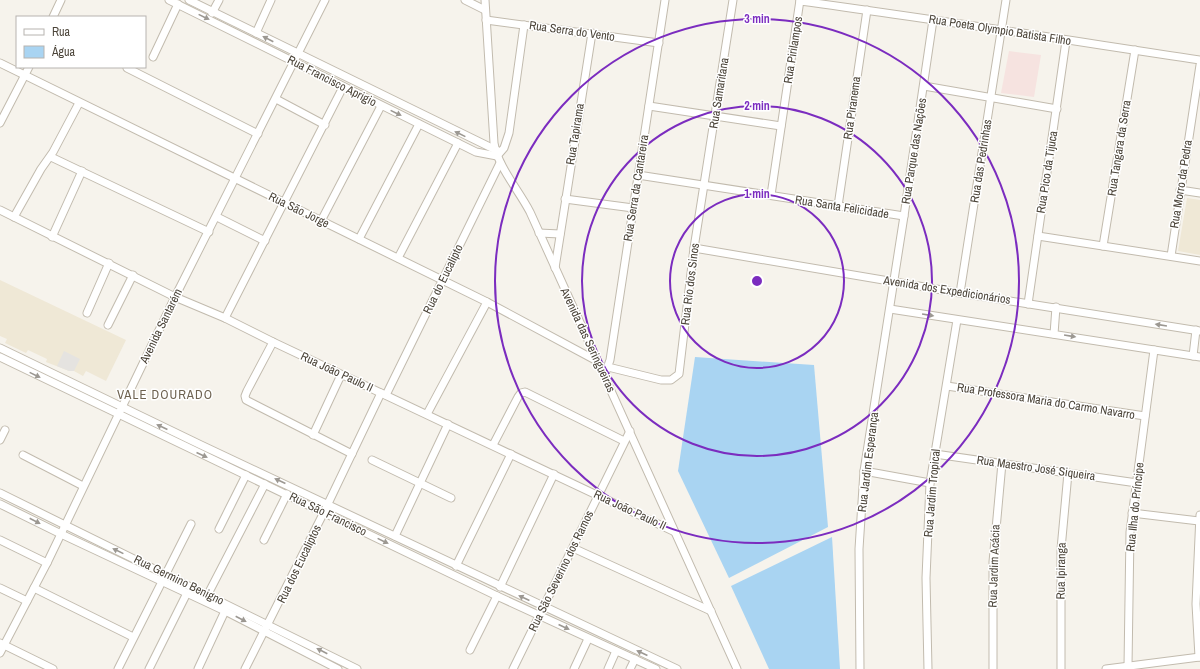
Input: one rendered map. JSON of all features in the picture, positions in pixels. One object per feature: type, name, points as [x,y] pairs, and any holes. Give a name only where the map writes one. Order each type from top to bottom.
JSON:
[{"type":"street","points":[[53,16],[61,0]]},
{"type":"street","name":"Rua Francisco Aprigio","points":[[169,0],[476,152],[498,155]]},
{"type":"street","name":"Rua Francisco Aprigio","points":[[189,0],[212,13],[256,33],[498,155]]},
{"type":"street","points":[[212,13],[218,0]]},
{"type":"street","points":[[256,33],[271,0]]},
{"type":"street","name":"Avenida Santarém","points":[[0,653],[2,644],[47,563],[117,414],[325,0]]},
{"type":"street","points":[[465,0],[485,10]]},
{"type":"street","name":"Avenida das Seringueiras","points":[[485,0],[498,155],[518,190],[539,233],[737,669]]},
{"type":"street","name":"Rua Serra da Cantareira","points":[[604,375],[608,367],[665,0]]},
{"type":"street","name":"Rua Samaritana","points":[[704,186],[733,0]]},
{"type":"street","name":"Rua Poeta Olympio Batista Filho","points":[[800,0],[1002,29],[1066,41],[1200,60]]},
{"type":"street","name":"Rua Pirilampos","points":[[771,195],[800,0]]},
{"type":"street","name":"Rua das Pedrinhas","points":[[960,293],[1006,0]]},
{"type":"street","points":[[153,57],[178,4]]},
{"type":"street","name":"Rua Piranema","points":[[838,206],[867,10]]},
{"type":"street","name":"Rua Serra do Vento","points":[[486,20],[659,43]]},
{"type":"street","name":"Rua Parque das Nações","points":[[894,281],[933,20]]},
{"type":"street","name":"Rua do Eucalipto","points":[[384,394],[442,280],[498,155],[504,148],[509,133],[524,25]]},
{"type":"street","name":"Rua Tapirama","points":[[555,269],[592,33]]},
{"type":"street","name":"Rua Pico da Tijuca","points":[[1028,304],[1066,41]]},
{"type":"street","name":"Rua Tangara da Serra","points":[[1103,246],[1135,50]]},
{"type":"street","name":"Rua São Jorge","points":[[0,63],[487,302],[597,361]]},
{"type":"street","name":"Rua Morro da Pedra","points":[[1170,256],[1200,65]]},
{"type":"street","points":[[0,123],[29,68]]},
{"type":"street","points":[[127,68],[258,134]]},
{"type":"street","points":[[924,86],[1057,109]]},
{"type":"street","points":[[225,318],[325,125],[343,87]]},
{"type":"street","points":[[276,99],[325,125]]},
{"type":"street","points":[[14,217],[41,168],[50,157],[79,103]]},
{"type":"street","points":[[321,221],[381,106]]},
{"type":"street","points":[[649,106],[781,126]]},
{"type":"street","points":[[359,239],[419,124]]},
{"type":"street","points":[[398,258],[458,143]]},
{"type":"street","points":[[50,157],[209,232]]},
{"type":"street","points":[[52,236],[82,171]]},
{"type":"street","name":"Rua Santa Felicidade","points":[[638,176],[904,216]]},
{"type":"street","name":"Rua Rio dos Sinos","points":[[608,367],[661,380],[674,379],[679,374],[694,248],[704,186]]},
{"type":"street","points":[[1180,190],[1200,193]]},
{"type":"street","points":[[565,199],[633,208]]},
{"type":"street","name":"Rua João Paulo II","points":[[0,210],[176,297],[225,318],[341,375],[493,445],[675,532]]},
{"type":"street","points":[[217,217],[265,241]]},
{"type":"street","points":[[539,233],[560,234]]},
{"type":"street","points":[[1038,236],[1200,261]]},
{"type":"street","name":"Avenida dos Expedicionários","points":[[694,248],[960,293],[1198,330]]},
{"type":"street","points":[[87,313],[109,263]]},
{"type":"street","points":[[108,324],[133,276]]},
{"type":"street","name":"Rua Jardim Esperança","points":[[860,669],[860,549],[864,471],[894,281]]},
{"type":"street","points":[[427,414],[487,302]]},
{"type":"street","points":[[1054,334],[1056,308]]},
{"type":"street","points":[[890,309],[1197,356],[1198,330]]},
{"type":"street","name":"Rua Jardim Tropical","points":[[928,669],[926,578],[930,483],[957,320]]},
{"type":"street","points":[[273,342],[245,398],[248,402],[352,454]]},
{"type":"street","name":"Rua São Francisco","points":[[0,348],[327,505],[677,669]]},
{"type":"street","name":"Rua Ilha do Príncipe","points":[[1128,666],[1129,567],[1132,513],[1154,350]]},
{"type":"street","name":"Rua São Francisco","points":[[0,357],[539,616],[656,669]]},
{"type":"street","points":[[313,435],[341,375]]},
{"type":"street","name":"Rua Professora Maria do Carmo Navarro","points":[[947,386],[1145,416]]},
{"type":"street","points":[[493,445],[521,393],[525,392],[624,441]]},
{"type":"street","name":"Rua dos Eucaliptos","points":[[245,669],[269,624],[352,454],[384,394]]},
{"type":"street","points":[[395,536],[448,424]]},
{"type":"street","points":[[0,440],[5,430]]},
{"type":"street","name":"Rua São Severino dos Ramos","points":[[513,669],[630,431]]},
{"type":"street","points":[[456,566],[511,454]]},
{"type":"street","name":"Rua Maestro José Siqueira","points":[[935,454],[1137,483]]},
{"type":"street","points":[[23,455],[83,486]]},
{"type":"street","points":[[372,460],[451,498]]},
{"type":"street","name":"Rua Jardim Acácia","points":[[993,669],[993,562],[1002,463]]},
{"type":"street","points":[[864,471],[930,483]]},
{"type":"street","name":"Rua Ipiranga","points":[[1061,669],[1061,549],[1068,473]]},
{"type":"street","points":[[500,587],[554,474]]},
{"type":"street","points":[[219,530],[246,475]]},
{"type":"street","points":[[208,594],[265,484]]},
{"type":"street","name":"Rua Germino Benigno","points":[[0,493],[164,577],[187,593],[338,669]]},
{"type":"street","points":[[264,540],[287,494]]},
{"type":"street","name":"Rua Germino Benigno","points":[[0,504],[61,534],[208,594],[357,669]]},
{"type":"street","points":[[1106,669],[1199,657],[1196,604],[1200,518],[1132,513]]},
{"type":"street","points":[[118,669],[191,524]]},
{"type":"street","points":[[0,540],[47,563]]},
{"type":"street","points":[[573,548],[711,611]]},
{"type":"street","points":[[0,588],[27,601]]},
{"type":"street","points":[[34,588],[133,637]]},
{"type":"street","points":[[149,669],[187,593]]},
{"type":"street","points":[[470,650],[497,596]]},
{"type":"street","points":[[198,669],[225,611]]},
{"type":"street","points":[[574,669],[588,639]]},
{"type":"street","points":[[2,644],[45,667],[54,669]]},
{"type":"street","points":[[608,669],[616,651]]},
{"type":"street","points":[[630,669],[635,659]]},
{"type":"shaded area","points":[[1009,51],[1041,55],[1034,97],[1001,93]]},
{"type":"shaded area","points":[[1187,198],[1200,200],[1200,255],[1178,251]]},
{"type":"shaded area","points":[[0,280],[126,340],[106,381],[86,371],[83,376],[74,371],[69,371],[46,362],[47,359],[28,350],[26,353],[5,343],[7,339],[0,336]]},
{"type":"shaded area","points":[[64,351],[80,359],[74,371],[69,371],[57,366]]},
{"type":"water","points":[[695,357],[814,365],[828,527],[729,578],[678,471]]},
{"type":"water","points":[[832,537],[840,669],[769,669],[731,586]]},
{"type":"district","name":"VALE DOURADO","points":[[165,394]]}]
